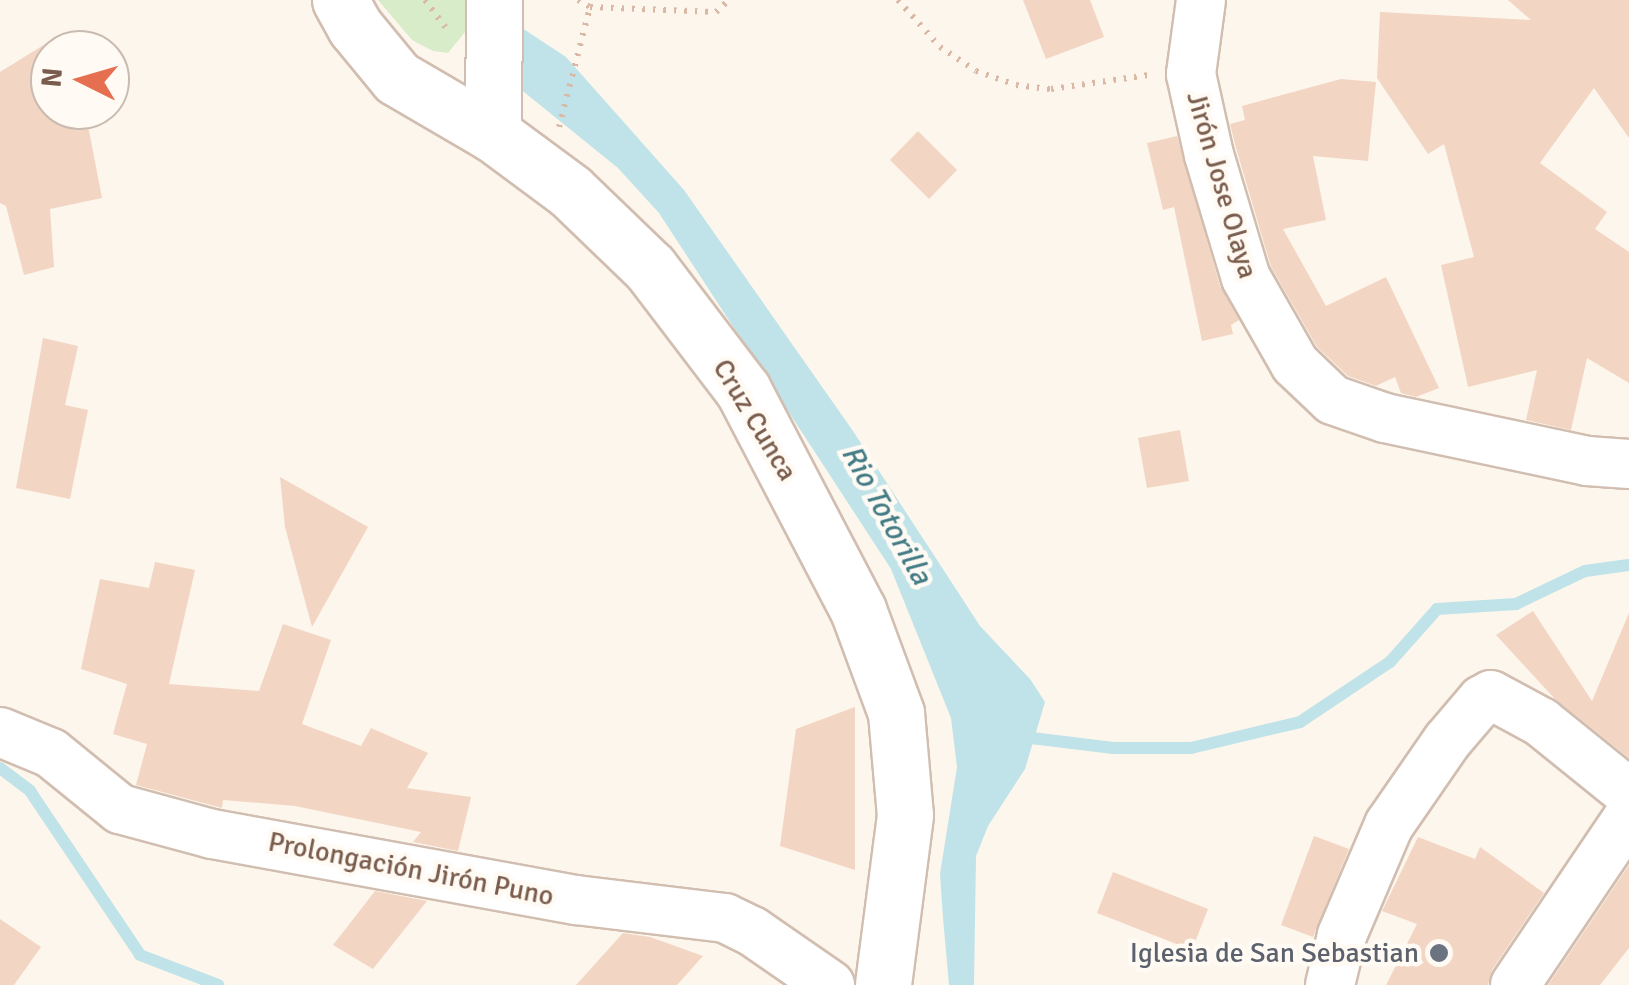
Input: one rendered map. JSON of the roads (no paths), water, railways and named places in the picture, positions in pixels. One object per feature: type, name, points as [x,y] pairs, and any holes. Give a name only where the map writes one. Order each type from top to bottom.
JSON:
[{"type":"street","name":"Cruz Cunca","points":[[340,0],[355,27],[396,78],[493,134],[570,190],[661,283],[742,390],[858,610],[896,713],[904,815],[883,985]]},
{"type":"street","points":[[493,134],[494,0]]},
{"type":"street","name":"Jirón Jose Olaya","points":[[1201,0],[1190,74],[1246,278],[1296,364],[1333,400],[1402,422],[1587,462],[1629,464]]},
{"type":"street","points":[[1330,985],[1342,935],[1389,824],[1447,741],[1482,700],[1491,695],[1540,722],[1629,793]]},
{"type":"street","name":"Prolongación Jirón Puno","points":[[0,732],[51,753],[120,809],[212,834],[576,900],[725,918],[752,931],[830,985]]},
{"type":"street","points":[[1516,985],[1629,816]]},
{"type":"water","name":"Rio Totorilla","points":[[504,16],[566,57],[684,190],[853,431],[980,626],[1030,679],[1045,702],[1025,769],[988,826],[976,856],[974,985],[949,985],[943,918],[940,874],[957,767],[951,718],[891,569],[659,213],[618,168],[498,71]]},
{"type":"waterway","points":[[1015,736],[1113,748],[1191,748],[1300,722],[1390,662],[1437,609],[1516,604],[1585,571],[1629,565]]},
{"type":"waterway","points":[[0,768],[30,791],[140,955],[218,985]]},
{"type":"place","name":"Iglesia de San Sebastian","points":[[1439,953]]}]
